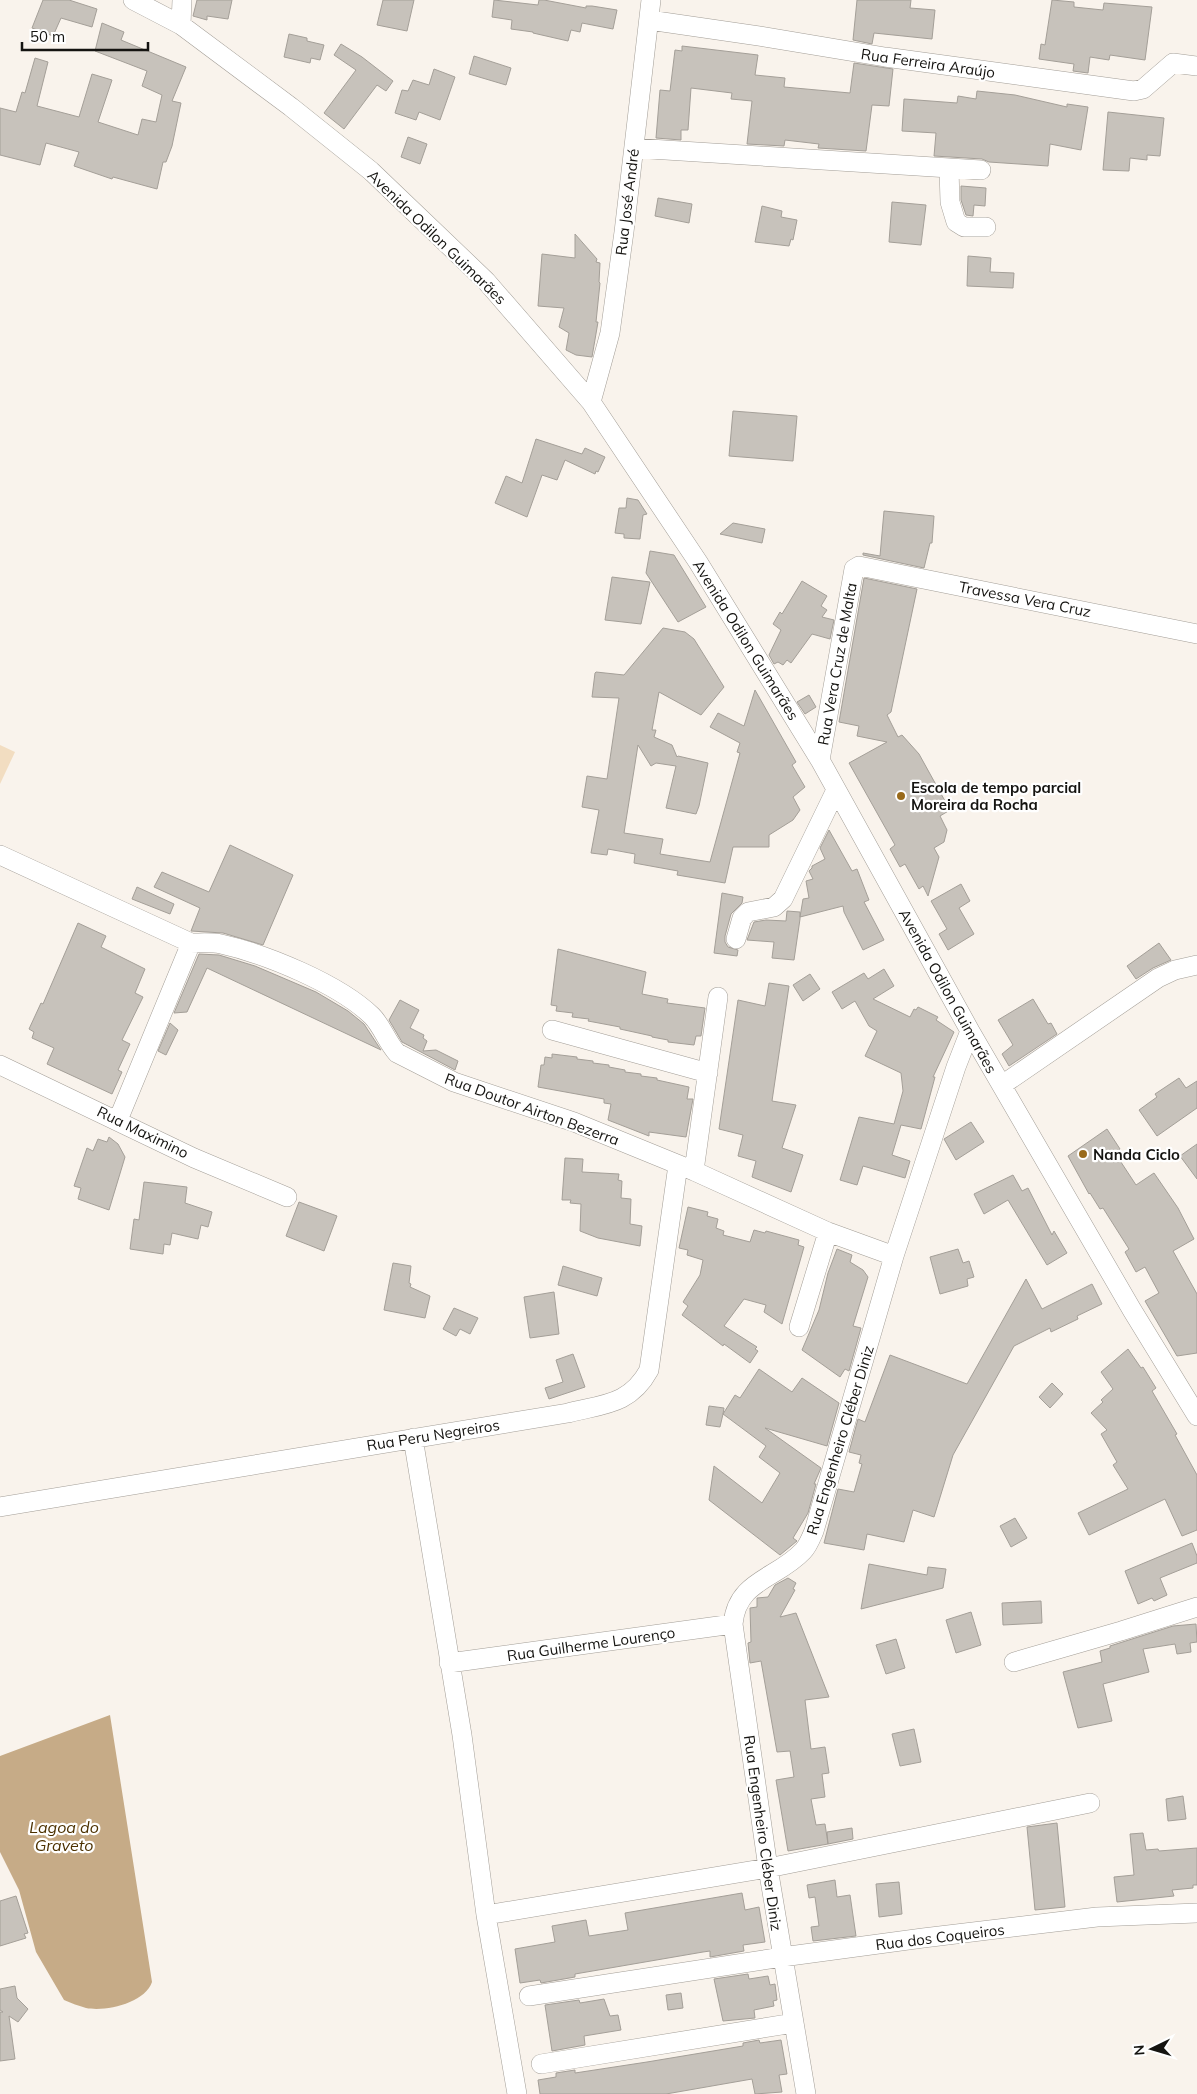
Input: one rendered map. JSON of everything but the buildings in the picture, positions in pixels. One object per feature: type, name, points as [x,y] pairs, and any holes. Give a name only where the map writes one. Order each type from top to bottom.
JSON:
[{"type":"street","name":"Avenida Odilon Guimarães","points":[[133,0],[182,25],[291,107],[371,171],[486,281],[591,402],[698,562],[820,760],[970,1031],[1132,1310],[1192,1397],[1197,1416]]},
{"type":"street","points":[[182,0],[182,25]]},
{"type":"street","name":"Rua José André","points":[[591,402],[610,333],[652,0]]},
{"type":"street","name":"Rua Ferreira Araújo","points":[[649,20],[885,57],[1134,92],[1143,89],[1173,63],[1197,66]]},
{"type":"street","points":[[634,148],[981,170]]},
{"type":"street","points":[[949,169],[950,202],[956,222],[964,226],[986,227]]},
{"type":"street","name":"Travessa Vera Cruz","points":[[854,569],[860,566],[1197,634]]},
{"type":"street","name":"Rua Vera Cruz de Malta","points":[[820,760],[854,569]]},
{"type":"street","points":[[736,939],[742,918],[748,912],[774,907],[783,899],[836,790]]},
{"type":"street","name":"Rua Doutor Airton Bezerra","points":[[0,854],[191,944],[220,944],[269,959],[322,982],[359,1004],[373,1017],[391,1047],[397,1053],[454,1082],[574,1122],[686,1168],[828,1232],[894,1256]]},
{"type":"street","points":[[118,1120],[191,944]]},
{"type":"street","points":[[1002,1085],[1158,978],[1175,970],[1197,966]]},
{"type":"street","name":"Rua Peru Negreiros","points":[[0,1507],[568,1413],[623,1398],[635,1391],[642,1384],[649,1370],[686,1168],[708,1073],[718,997]]},
{"type":"street","points":[[552,1030],[708,1073]]},
{"type":"street","name":"Rua Engenheiro Cléber Diniz","points":[[806,2094],[768,1868],[733,1624],[736,1605],[746,1592],[790,1562],[809,1543],[833,1468],[894,1256],[956,1067],[970,1031]]},
{"type":"street","name":"Rua Maximino","points":[[0,1064],[194,1158],[287,1197]]},
{"type":"street","points":[[799,1327],[828,1232]]},
{"type":"street","points":[[413,1438],[462,1735],[486,1915],[517,2094]]},
{"type":"street","points":[[1014,1662],[1197,1607]]},
{"type":"street","name":"Rua Guilherme Lourenço","points":[[449,1663],[733,1624]]},
{"type":"street","points":[[486,1915],[768,1868],[1090,1803]]},
{"type":"street","name":"Rua dos Coqueiros","points":[[529,1996],[782,1957],[1097,1917],[1197,1913]]},
{"type":"street","points":[[541,2064],[794,2023]]},
{"type":"shaded area","points":[[0,745],[15,752],[0,784]]},
{"type":"water","name":"Lagoa do Graveto","points":[[110,1715],[152,1982],[142,1995],[133,2001],[114,2007],[94,2009],[64,2000],[36,1952],[19,1890],[0,1852],[0,1756]]},
{"type":"place","name":"Escola de tempo parcial Moreira da Rocha","points":[[901,796]]},
{"type":"place","name":"Nanda Ciclo","points":[[1083,1154]]}]
